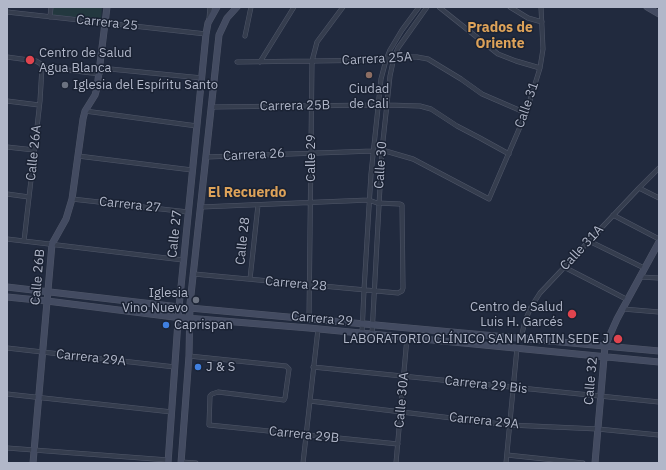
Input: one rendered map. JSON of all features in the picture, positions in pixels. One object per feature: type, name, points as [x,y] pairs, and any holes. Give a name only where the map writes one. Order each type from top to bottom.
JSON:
[{"type":"street","points":[[50,16],[51,7]]},
{"type":"street","name":"Calle 26B","points":[[33,463],[52,244],[66,219],[72,199],[85,111],[95,95],[100,71],[106,7]]},
{"type":"street","name":"Calle 27","points":[[168,462],[183,260],[210,7]]},
{"type":"street","points":[[208,23],[217,7]]},
{"type":"street","name":"Calle 27","points":[[181,462],[189,356],[190,308],[219,35],[227,18],[237,7]]},
{"type":"street","points":[[245,36],[251,7]]},
{"type":"street","points":[[260,62],[294,7]]},
{"type":"street","name":"Calle 29","points":[[309,319],[312,61],[317,42],[343,7]]},
{"type":"street","name":"Calle 30","points":[[362,333],[373,151],[381,79],[386,60],[402,30],[419,7]]},
{"type":"street","name":"Calle 30","points":[[372,334],[378,203],[390,76],[394,57],[398,48],[427,7]]},
{"type":"street","points":[[439,7],[498,54],[516,62],[540,68]]},
{"type":"street","points":[[510,7],[528,18],[542,22]]},
{"type":"street","name":"Calle 31","points":[[382,150],[412,160],[489,199],[526,113],[540,68],[543,49],[541,7]]},
{"type":"street","points":[[647,7],[659,14]]},
{"type":"street","name":"Carrera 25","points":[[7,12],[206,34]]},
{"type":"street","points":[[7,57],[36,61],[42,66],[202,78]]},
{"type":"street","name":"Carrera 25A","points":[[237,62],[386,60],[394,57],[417,57],[428,59],[482,94],[526,113]]},
{"type":"street","name":"Calle 26A","points":[[24,241],[42,66]]},
{"type":"street","points":[[200,91],[206,94],[213,93]]},
{"type":"street","points":[[200,99],[205,97],[212,100]]},
{"type":"street","points":[[7,101],[39,105]]},
{"type":"street","name":"Carrera 25B","points":[[211,107],[378,105]]},
{"type":"street","points":[[387,105],[420,106],[431,109],[456,126],[509,154]]},
{"type":"street","points":[[85,111],[197,126]]},
{"type":"street","points":[[7,147],[34,150]]},
{"type":"street","name":"Carrera 26","points":[[206,157],[373,151]]},
{"type":"street","points":[[78,156],[192,170]]},
{"type":"street","name":"Calle 31A","points":[[521,338],[525,321],[535,300],[564,267],[659,168]]},
{"type":"street","points":[[639,188],[659,198]]},
{"type":"street","points":[[7,194],[29,197]]},
{"type":"street","name":"Carrera 27","points":[[72,199],[188,212]]},
{"type":"street","points":[[201,207],[370,200],[378,203]]},
{"type":"street","name":"Carrera 28","points":[[194,274],[398,293],[402,291],[403,288],[402,205],[378,203]]},
{"type":"street","name":"Calle 28","points":[[250,279],[258,204]]},
{"type":"street","points":[[613,215],[659,239]]},
{"type":"street","points":[[7,239],[183,260]]},
{"type":"street","points":[[589,241],[644,268]]},
{"type":"street","name":"Calle 32","points":[[595,463],[605,346],[644,268],[658,245]]},
{"type":"street","points":[[564,267],[628,300]]},
{"type":"street","points":[[640,276],[659,278]]},
{"type":"street","name":"Carrera 29","points":[[7,286],[179,307],[659,351]]},
{"type":"street","name":"Carrera 29","points":[[7,297],[178,318],[407,337],[659,362]]},
{"type":"street","points":[[623,309],[659,312]]},
{"type":"street","points":[[303,463],[318,329]]},
{"type":"street","name":"Calle 30A","points":[[396,463],[407,337]]},
{"type":"street","name":"Carrera 29A","points":[[7,348],[175,367]]},
{"type":"street","points":[[506,463],[517,348]]},
{"type":"street","name":"Carrera 29B","points":[[189,356],[286,366],[289,369],[285,398],[281,401],[218,392],[212,394],[210,396],[209,425],[306,436],[398,444]]},
{"type":"street","name":"Carrera 29 Bis","points":[[313,367],[659,402]]},
{"type":"street","points":[[7,394],[172,412]]},
{"type":"street","name":"Carrera 29A","points":[[310,401],[510,425],[598,429],[659,435]]},
{"type":"street","points":[[7,448],[168,462]]},
{"type":"street","points":[[506,455],[583,463]]},
{"type":"street","points":[[181,462],[196,463]]},
{"type":"shaded area","points":[[53,7],[102,7],[101,19],[52,15]]},
{"type":"place","name":"Centro de Salud Agua Blanca","points":[[30,60]]},
{"type":"place","name":"Ciudad de Cali","points":[[369,75]]},
{"type":"place","name":"Iglesia del Espíritu Santo","points":[[65,85]]},
{"type":"place","name":"Iglesia Vino Nuevo","points":[[196,300]]},
{"type":"place","name":"Centro de Salud Luis H. Garcés","points":[[572,314]]},
{"type":"place","name":"Caprispan","points":[[166,325]]},
{"type":"place","name":"LABORATORIO CLÍNICO SAN MARTIN SEDE J","points":[[618,339]]},
{"type":"place","name":"J & S","points":[[198,367]]},
{"type":"district","name":"Prados de Oriente","points":[[500,36]]},
{"type":"district","name":"El Recuerdo","points":[[247,193]]}]
